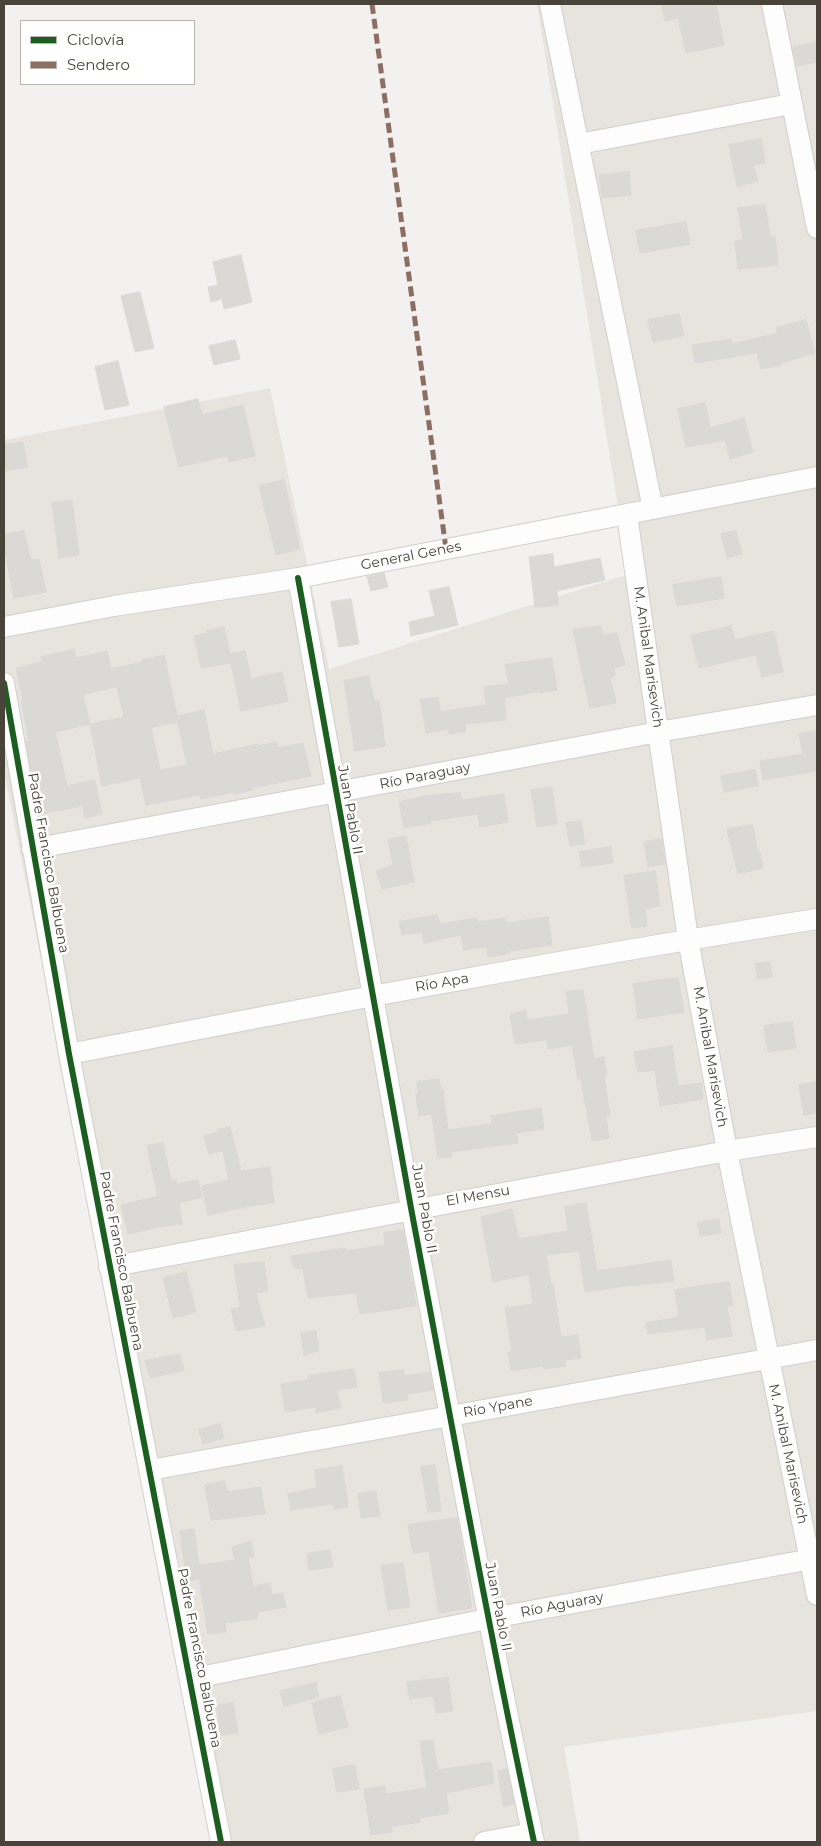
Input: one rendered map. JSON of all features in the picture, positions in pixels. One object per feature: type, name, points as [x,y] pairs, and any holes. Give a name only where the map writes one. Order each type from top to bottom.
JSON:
[{"type":"street","points":[[550,4],[653,509]]},
{"type":"street","points":[[772,4],[817,228]]},
{"type":"street","points":[[579,144],[791,104]]},
{"type":"street","name":"General Genes","points":[[4,627],[114,606],[298,578],[817,477]]},
{"type":"street","name":"M. Anibal Marisevich","points":[[627,514],[688,939],[768,1359],[813,1558],[817,1595]]},
{"type":"street","name":"Juan Pablo II","points":[[298,578],[371,996],[487,1620],[533,1838]]},
{"type":"street","name":"Padre Francisco Balbuena","points":[[4,683],[68,1054],[221,1842]]},
{"type":"street","name":"Río Paraguay","points":[[32,849],[658,732],[817,705]]},
{"type":"street","name":"Río Apa","points":[[68,1054],[371,996],[688,939],[817,919]]},
{"type":"street","name":"El Mensu","points":[[109,1267],[727,1150],[817,1137]]},
{"type":"street","name":"Río Ypane","points":[[150,1470],[817,1350]]},
{"type":"street","name":"Río Aguaray","points":[[190,1679],[813,1558]]},
{"type":"street","points":[[484,1842],[533,1838]]},
{"type":"shaded area","points":[[537,4],[817,4],[817,1711],[564,1747],[580,1842],[214,1842],[4,771],[4,440],[270,388],[329,669],[629,574]]},
{"type":"building","points":[[662,4],[716,4],[724,45],[686,53],[678,18],[665,21]]},
{"type":"building","points":[[817,42],[817,62],[797,66],[793,47]]},
{"type":"building","points":[[761,139],[765,163],[753,165],[758,181],[737,187],[729,145]]},
{"type":"building","points":[[629,172],[631,195],[602,198],[599,175]]},
{"type":"building","points":[[765,205],[770,237],[775,237],[778,265],[738,269],[735,241],[743,240],[738,208]]},
{"type":"building","points":[[686,222],[690,244],[640,253],[636,231]]},
{"type":"building","points":[[241,255],[252,302],[224,309],[222,299],[211,302],[208,287],[218,285],[213,262]]},
{"type":"building","points":[[140,292],[154,348],[135,352],[121,296]]},
{"type":"building","points":[[679,314],[684,336],[653,342],[648,320]]},
{"type":"building","points":[[806,320],[815,353],[781,363],[781,365],[761,369],[757,353],[695,363],[692,345],[731,339],[732,344],[778,333],[776,328]]},
{"type":"building","points":[[235,340],[240,359],[214,365],[209,346]]},
{"type":"building","points":[[118,361],[129,405],[105,410],[95,367]]},
{"type":"building","points":[[198,399],[202,415],[243,405],[255,456],[229,462],[227,456],[179,467],[164,407]]},
{"type":"building","points":[[705,403],[710,428],[744,418],[753,452],[730,459],[725,440],[686,447],[678,409]]},
{"type":"building","points":[[23,442],[28,467],[4,471],[4,445]]},
{"type":"building","points":[[284,480],[300,549],[276,555],[259,486]]},
{"type":"building","points":[[72,501],[79,555],[59,558],[52,503]]},
{"type":"building","points":[[24,531],[31,560],[39,559],[46,592],[14,598],[4,546],[4,535]]},
{"type":"building","points":[[736,531],[742,554],[727,558],[721,534]]},
{"type":"building","points":[[553,554],[554,567],[600,558],[605,580],[557,591],[558,605],[535,607],[529,557]]},
{"type":"building","points":[[384,573],[388,587],[371,591],[367,577]]},
{"type":"building","points":[[721,577],[724,598],[677,606],[673,585]]},
{"type":"building","points":[[449,587],[458,625],[411,636],[409,622],[435,616],[429,591]]},
{"type":"building","points":[[351,599],[359,644],[339,647],[331,602]]},
{"type":"building","points":[[601,626],[602,635],[617,633],[625,665],[614,668],[615,676],[610,677],[616,703],[590,708],[573,630]]},
{"type":"building","points":[[731,626],[735,640],[774,631],[783,672],[762,677],[756,655],[699,668],[691,636]]},
{"type":"building","points":[[224,627],[230,654],[245,651],[251,679],[282,672],[288,701],[241,711],[231,663],[201,668],[194,636]]},
{"type":"building","points":[[74,650],[76,658],[107,651],[111,669],[164,655],[177,716],[204,710],[213,754],[258,744],[258,746],[277,742],[278,748],[303,743],[311,776],[252,788],[253,790],[235,794],[234,792],[201,799],[200,795],[146,805],[140,778],[102,786],[90,724],[55,732],[67,786],[95,780],[102,814],[85,818],[83,806],[40,814],[26,742],[29,741],[16,668],[42,662],[41,657]],"holes":[[[117,687],[124,717],[90,724],[83,695]],[[178,722],[187,765],[160,770],[151,728]]]},
{"type":"building","points":[[552,658],[557,690],[540,693],[540,691],[504,698],[506,720],[465,724],[466,731],[449,734],[448,729],[426,733],[420,699],[438,697],[440,712],[486,705],[484,687],[509,684],[505,665]]},
{"type":"building","points":[[369,676],[374,701],[379,700],[385,746],[355,751],[344,681]]},
{"type":"building","points":[[817,731],[817,771],[763,780],[760,761],[803,754],[799,734]]},
{"type":"building","points":[[755,770],[758,786],[724,792],[721,776]]},
{"type":"building","points":[[552,787],[557,824],[537,827],[531,790]]},
{"type":"building","points":[[460,793],[462,800],[504,794],[508,822],[480,827],[478,814],[430,821],[431,823],[404,828],[399,802],[425,796]]},
{"type":"building","points":[[581,821],[585,844],[570,846],[566,823]]},
{"type":"building","points":[[753,825],[757,850],[759,850],[763,868],[738,874],[727,829]]},
{"type":"building","points":[[406,836],[414,882],[382,889],[376,871],[393,865],[388,840]]},
{"type":"building","points":[[661,839],[665,864],[648,867],[644,842]]},
{"type":"building","points":[[611,847],[613,863],[582,867],[579,852]]},
{"type":"building","points":[[655,871],[660,906],[645,909],[647,926],[632,928],[624,876]]},
{"type":"building","points":[[437,915],[440,924],[477,918],[477,922],[505,918],[506,923],[548,917],[552,945],[510,951],[510,953],[488,957],[487,947],[464,950],[461,935],[424,943],[422,932],[402,935],[399,922]]},
{"type":"building","points":[[770,962],[772,977],[758,979],[755,964]]},
{"type":"building","points":[[678,978],[684,1012],[638,1019],[633,984]]},
{"type":"building","points":[[583,990],[594,1059],[604,1057],[607,1075],[604,1076],[610,1116],[606,1117],[609,1138],[592,1141],[581,1079],[578,1080],[572,1045],[548,1049],[547,1040],[515,1044],[510,1014],[526,1011],[527,1020],[569,1014],[566,992]]},
{"type":"building","points":[[792,1022],[796,1048],[768,1052],[764,1026]]},
{"type":"building","points":[[672,1046],[678,1086],[701,1083],[703,1099],[660,1106],[655,1070],[638,1072],[634,1052]]},
{"type":"building","points":[[439,1079],[441,1090],[443,1090],[448,1130],[492,1124],[491,1116],[541,1108],[544,1129],[516,1133],[518,1143],[451,1152],[452,1157],[438,1158],[432,1114],[419,1116],[416,1094],[418,1094],[417,1082]]},
{"type":"building","points":[[817,1082],[817,1113],[804,1115],[799,1085]]},
{"type":"building","points":[[230,1127],[241,1171],[270,1167],[274,1203],[208,1215],[202,1186],[229,1180],[223,1151],[209,1154],[204,1136]]},
{"type":"building","points":[[163,1143],[171,1181],[176,1180],[177,1184],[198,1180],[202,1197],[179,1203],[182,1224],[128,1234],[121,1205],[158,1196],[147,1146]]},
{"type":"building","points":[[586,1203],[597,1271],[671,1260],[674,1281],[585,1292],[579,1251],[546,1255],[551,1284],[553,1284],[561,1337],[578,1335],[581,1358],[565,1360],[566,1366],[544,1369],[543,1366],[511,1371],[508,1352],[512,1351],[505,1308],[533,1304],[529,1274],[493,1282],[481,1217],[512,1209],[519,1239],[568,1231],[565,1207]]},
{"type":"building","points":[[719,1219],[721,1233],[700,1236],[698,1223]]},
{"type":"building","points":[[403,1230],[416,1306],[360,1314],[356,1293],[308,1298],[303,1269],[294,1268],[291,1256],[345,1248],[346,1251],[385,1245],[384,1233]]},
{"type":"building","points":[[264,1262],[268,1291],[256,1293],[265,1326],[236,1331],[231,1309],[240,1307],[234,1265]]},
{"type":"building","points":[[186,1272],[196,1312],[173,1318],[163,1278]]},
{"type":"building","points":[[729,1282],[733,1305],[727,1306],[732,1336],[707,1340],[705,1327],[648,1334],[646,1323],[679,1317],[675,1290]]},
{"type":"building","points":[[316,1331],[319,1351],[304,1355],[301,1333]]},
{"type":"building","points":[[180,1354],[184,1370],[150,1378],[145,1361]]},
{"type":"building","points":[[354,1369],[357,1387],[337,1390],[341,1408],[316,1413],[315,1407],[285,1412],[281,1384],[308,1380],[308,1376]]},
{"type":"building","points":[[404,1370],[404,1376],[430,1372],[433,1390],[407,1394],[408,1400],[383,1403],[379,1373]]},
{"type":"building","points":[[220,1424],[224,1438],[203,1444],[199,1430]]},
{"type":"building","points":[[435,1465],[441,1511],[428,1512],[421,1467]]},
{"type":"building","points":[[342,1466],[348,1507],[334,1509],[334,1504],[291,1510],[288,1494],[317,1488],[315,1470]]},
{"type":"building","points":[[225,1481],[227,1492],[261,1487],[265,1514],[211,1520],[205,1485]]},
{"type":"building","points":[[376,1491],[380,1516],[361,1518],[358,1494]]},
{"type":"building","points":[[457,1518],[472,1608],[439,1613],[429,1551],[413,1553],[408,1525]]},
{"type":"building","points":[[194,1529],[199,1565],[235,1560],[232,1547],[251,1541],[254,1557],[248,1558],[253,1586],[270,1583],[272,1595],[283,1593],[286,1607],[257,1612],[258,1618],[225,1623],[226,1632],[208,1634],[199,1579],[184,1582],[181,1568],[185,1568],[180,1531]]},
{"type":"building","points":[[330,1550],[333,1567],[309,1570],[307,1554]]},
{"type":"building","points":[[403,1563],[410,1607],[388,1610],[381,1566]]},
{"type":"building","points":[[448,1678],[453,1711],[436,1713],[433,1696],[410,1699],[407,1682]]},
{"type":"building","points":[[316,1683],[319,1697],[284,1706],[280,1691]]},
{"type":"building","points":[[340,1696],[348,1727],[319,1734],[312,1703]]},
{"type":"building","points":[[233,1703],[238,1733],[221,1735],[216,1705]]},
{"type":"building","points":[[433,1740],[438,1770],[491,1762],[494,1783],[446,1793],[449,1813],[419,1818],[420,1822],[391,1827],[392,1832],[371,1835],[364,1789],[385,1786],[386,1794],[427,1788],[420,1742]]},
{"type":"building","points":[[355,1765],[359,1789],[337,1792],[333,1769]]},
{"type":"building","points":[[507,1769],[514,1804],[503,1806],[498,1771]]},
{"type":"marked path","points":[[372,4],[446,549]]},
{"type":"cycle path","points":[[298,578],[411,1208],[486,1605],[534,1842]]},
{"type":"cycle path","points":[[4,683],[69,1054],[221,1842]]}]
